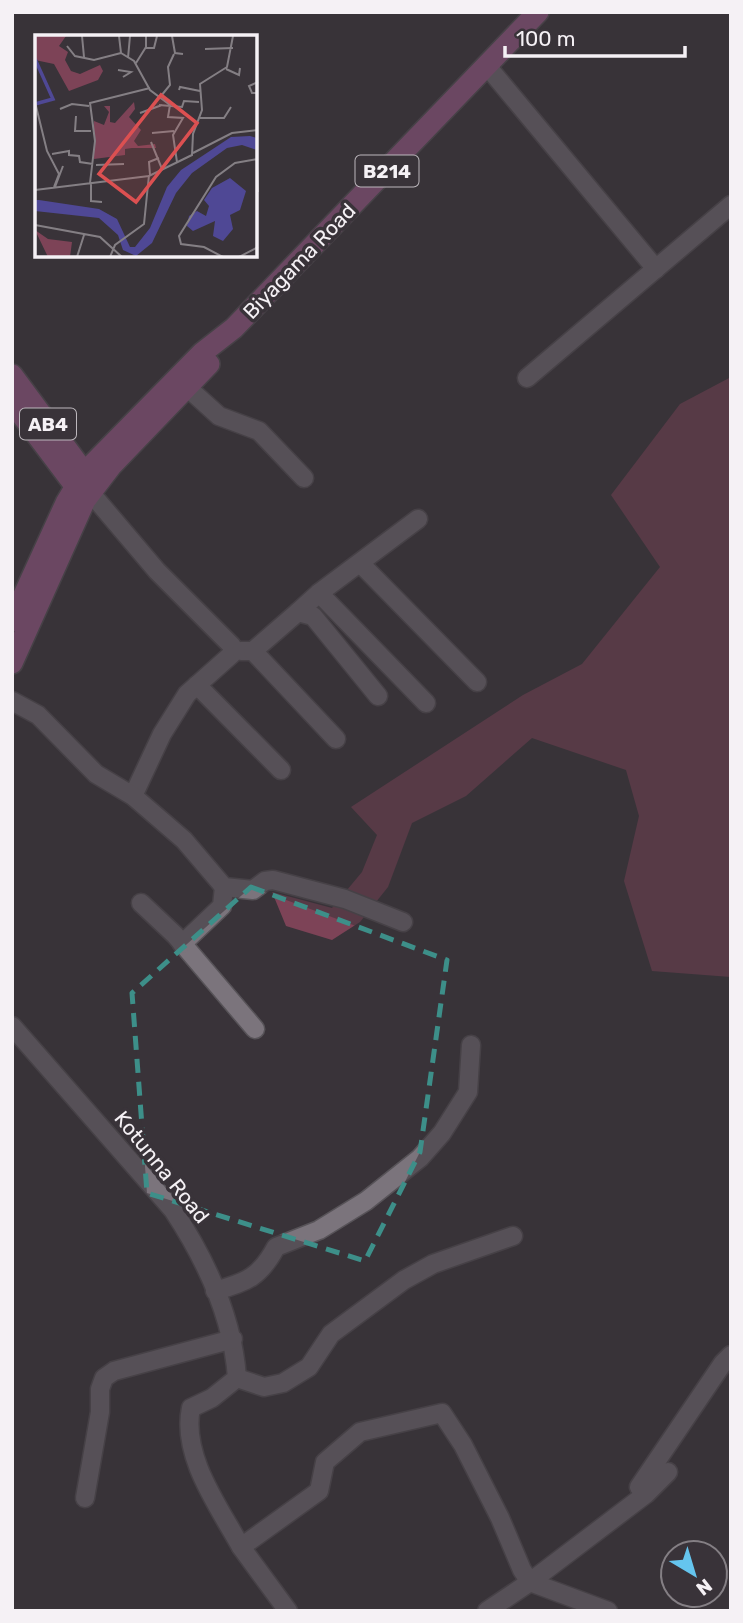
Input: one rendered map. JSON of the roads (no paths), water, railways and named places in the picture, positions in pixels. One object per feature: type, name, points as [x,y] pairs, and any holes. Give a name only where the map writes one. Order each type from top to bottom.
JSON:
[{"type":"main road","name":"Biyagama Road","points":[[86,487],[202,353],[234,328],[538,12]]},
{"type":"main road","name":"Biyagama Road","points":[[86,487],[187,388],[211,362],[234,328]]},
{"type":"main road","name":"AB4","points":[[12,375],[86,487]]},
{"type":"main road","name":"AB4","points":[[12,402],[86,487]]},
{"type":"main road","name":"B214","points":[[12,621],[86,487]]},
{"type":"main road","name":"B214","points":[[12,663],[86,487]]},
{"type":"street","points":[[487,66],[656,269]]},
{"type":"street","points":[[527,378],[731,205]]},
{"type":"street","points":[[187,388],[219,416],[259,431],[303,478]]},
{"type":"street","points":[[86,487],[157,571],[232,646],[232,654],[187,694],[162,734],[132,796]]},
{"type":"street","points":[[232,651],[253,651],[319,593],[418,519]]},
{"type":"street","points":[[360,563],[477,682]]},
{"type":"street","points":[[319,593],[426,703]]},
{"type":"street","points":[[298,612],[313,616],[378,695]]},
{"type":"street","points":[[253,651],[336,739]]},
{"type":"street","points":[[197,685],[281,770]]},
{"type":"street","points":[[12,701],[38,715],[96,774],[132,796],[184,840],[224,887],[253,890],[265,881],[274,880],[335,896],[403,922]]},
{"type":"street","points":[[182,944],[222,906],[224,887]]},
{"type":"street","points":[[141,903],[182,944],[255,1029]]},
{"type":"street","name":"Kotunna Road","points":[[12,1026],[173,1210],[191,1238],[233,1339],[237,1378]]},
{"type":"street","points":[[215,1291],[256,1276],[268,1263],[276,1247],[319,1230],[366,1201],[420,1158],[442,1133],[468,1092],[471,1045]]},
{"type":"street","points":[[288,1611],[241,1547],[203,1477],[194,1452],[188,1421],[191,1408],[231,1386],[237,1378],[264,1387],[283,1383],[309,1367],[331,1334],[404,1280],[433,1264],[513,1236]]},
{"type":"street","points":[[85,1498],[100,1412],[100,1389],[104,1378],[114,1371],[233,1339]]},
{"type":"street","points":[[607,1523],[611,1511],[639,1488],[653,1470],[723,1363],[731,1355]]},
{"type":"street","points":[[241,1547],[319,1491],[325,1462],[360,1432],[442,1413],[463,1445],[530,1582],[608,1611]]},
{"type":"street","points":[[487,1611],[530,1582],[646,1494],[668,1472]]}]
